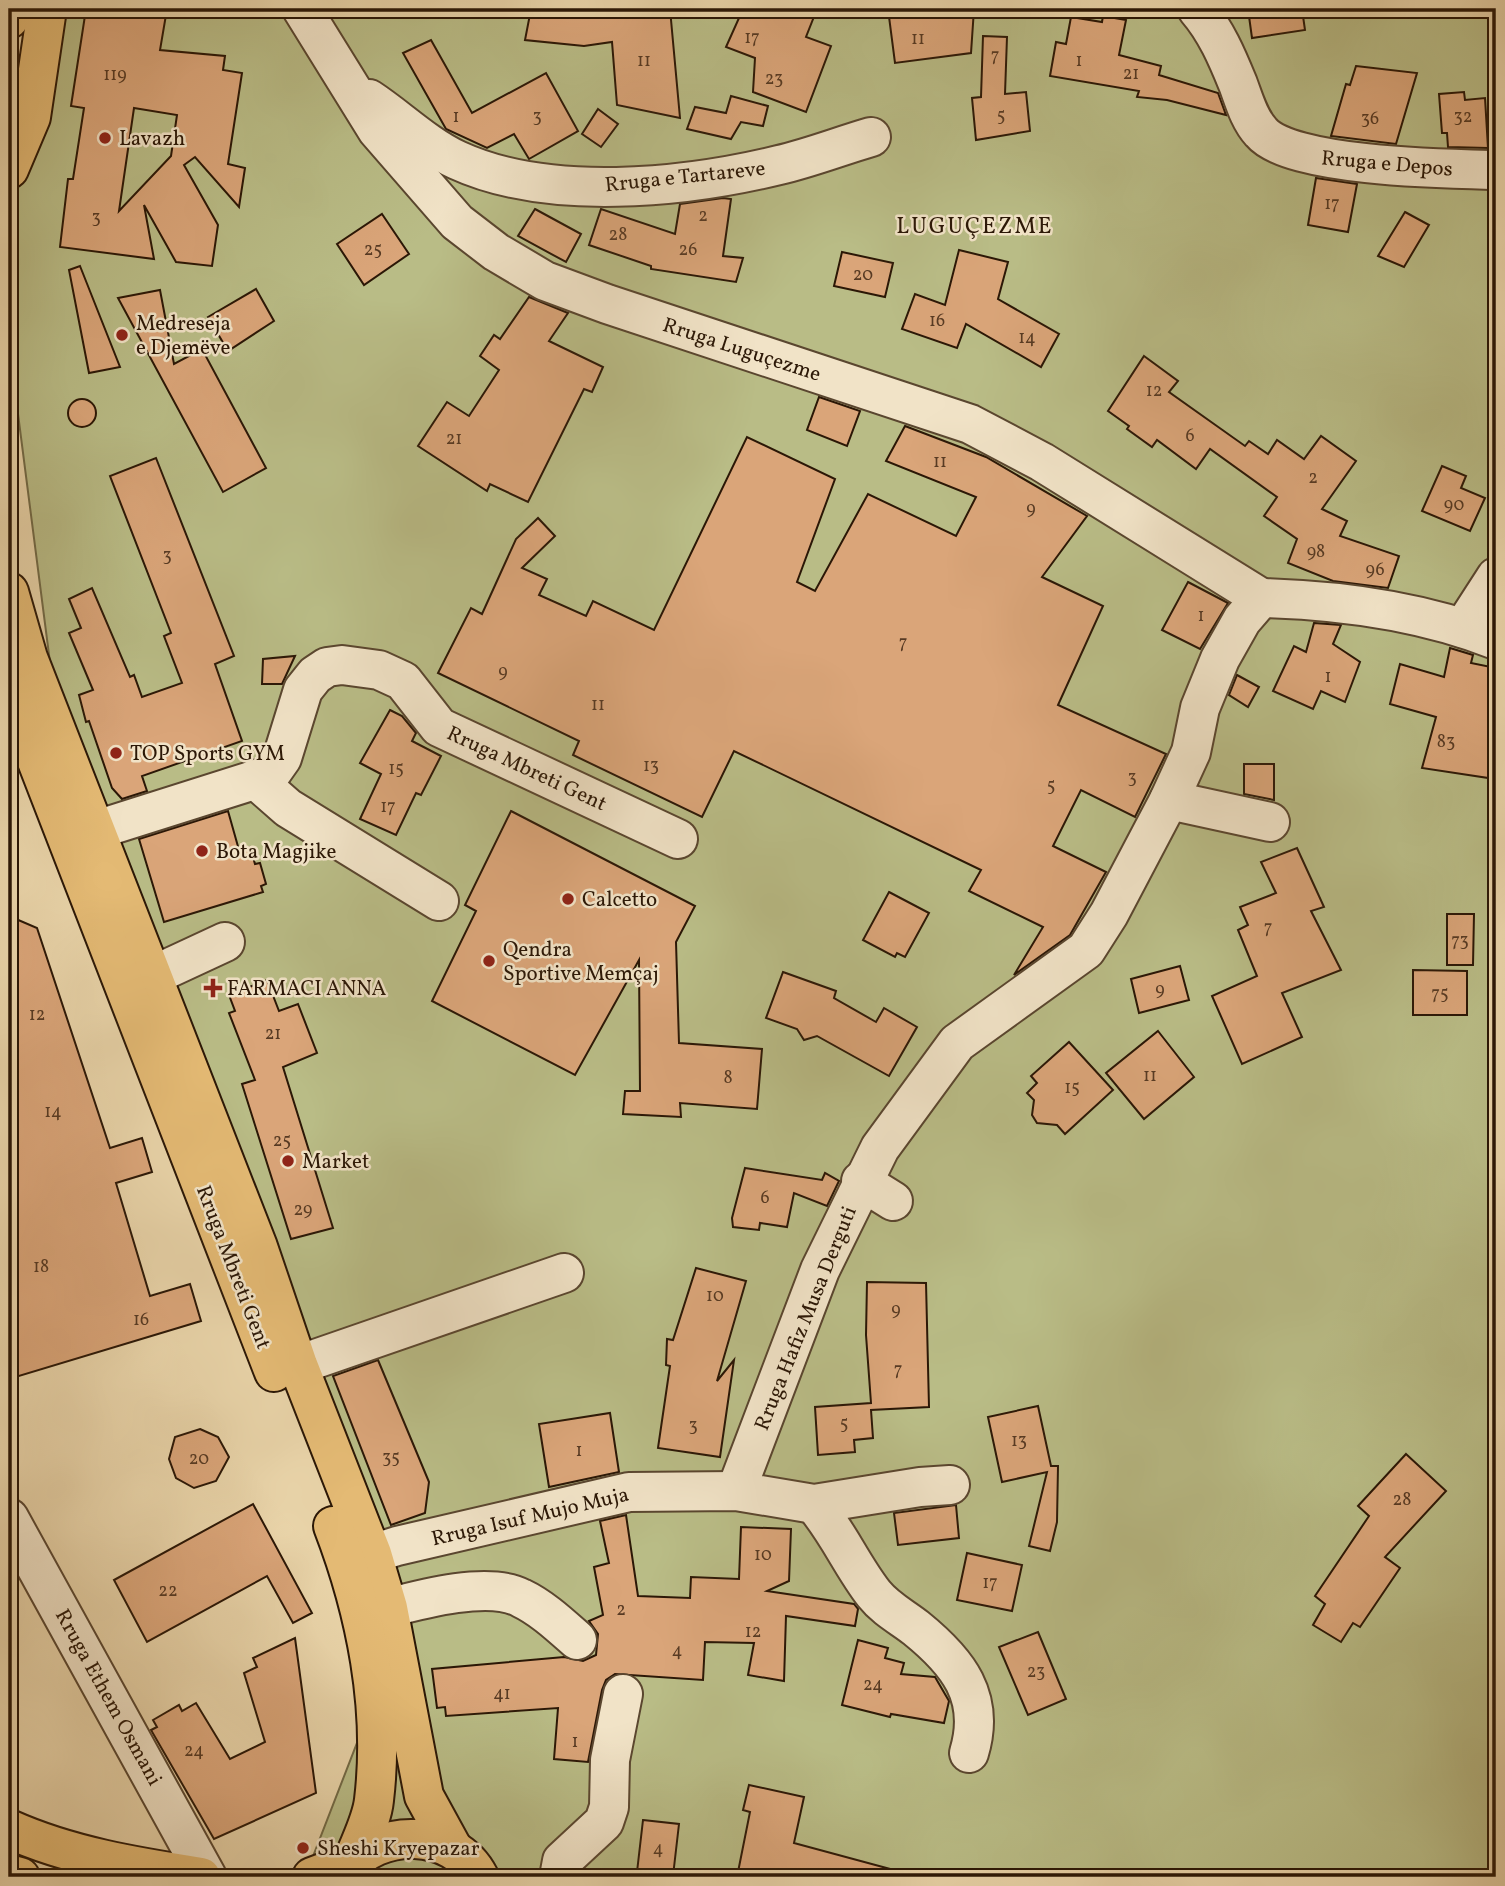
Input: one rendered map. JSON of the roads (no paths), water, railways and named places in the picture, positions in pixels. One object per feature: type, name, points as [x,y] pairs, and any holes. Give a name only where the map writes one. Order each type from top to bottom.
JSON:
[{"type":"main road","points":[[9,19],[10,9]]},
{"type":"main road","points":[[9,169],[32,117],[47,9]]},
{"type":"main road","name":"Rruga Mbreti Gent","points":[[9,592],[29,658],[154,975],[258,1247],[298,1365],[372,1554],[388,1608],[424,1796],[453,1849],[475,1868],[479,1877]]},
{"type":"main road","name":"Rruga Mbreti Gent","points":[[9,689],[230,1254],[357,1594],[377,1714],[374,1802],[349,1867]]},
{"type":"main road","points":[[9,1829],[34,1840],[86,1855],[201,1877]]},
{"type":"main road","name":"Rruga Mbreti Gent","points":[[349,1867],[382,1842],[418,1838],[453,1849]]},
{"type":"main road","points":[[312,1877],[349,1867]]},
{"type":"main road","points":[[9,1874],[20,1877]]},
{"type":"street","name":"Rruga Luguçezme","points":[[302,9],[353,87],[377,130],[457,222],[496,252],[545,281],[607,304],[970,424],[1042,462],[1261,598]]},
{"type":"street","name":"Rruga e Depos","points":[[1197,9],[1213,28],[1250,114],[1261,133],[1275,144],[1328,160],[1496,170]]},
{"type":"street","name":"Rruga e Tartareve","points":[[353,87],[457,160],[515,178],[573,186],[664,182],[715,176],[779,165],[871,137]]},
{"type":"street","points":[[1261,598],[1320,599],[1480,634],[1496,577]]},
{"type":"street","name":"Rruga Hafiz Musa Derguti","points":[[736,1491],[820,1270],[861,1181],[908,1107],[957,1043],[1086,950],[1109,914],[1169,800],[1191,752],[1200,708],[1220,659],[1242,620],[1261,598]]},
{"type":"street","name":"Rruga Mbreti Gent","points":[[96,830],[270,775],[282,758],[303,690],[327,667],[342,665],[379,670],[403,681],[439,727],[678,839]]},
{"type":"street","points":[[255,779],[288,808],[439,901]]},
{"type":"street","points":[[1169,800],[1270,822]]},
{"type":"street","points":[[154,975],[225,942]]},
{"type":"street","points":[[861,1181],[893,1201]]},
{"type":"street","points":[[298,1365],[564,1273]]},
{"type":"street","name":"Rruga Isuf Mujo Muja","points":[[372,1554],[629,1492],[736,1491],[814,1504],[920,1487],[950,1485]]},
{"type":"street","points":[[814,1504],[880,1601],[941,1650],[959,1670],[972,1701],[976,1728],[969,1753]]},
{"type":"street","name":"Rruga Ethem Osmani","points":[[9,1518],[207,1877]]},
{"type":"street","points":[[388,1608],[455,1594],[495,1593],[519,1596],[577,1640]]},
{"type":"street","points":[[559,1877],[562,1861],[604,1822],[608,1807],[610,1760],[623,1694]]},
{"type":"place","name":"Lavazh","points":[[105,138]]},
{"type":"place","name":"Medreseja e Djemëve","points":[[122,335]]},
{"type":"place","name":"TOP Sports GYM","points":[[116,753]]},
{"type":"place","name":"Bota Magjike","points":[[202,851]]},
{"type":"place","name":"Calcetto","points":[[568,899]]},
{"type":"place","name":"Qendra Sportive Memçaj","points":[[489,961]]},
{"type":"place","name":"FARMACI ANNA","points":[[213,988]]},
{"type":"place","name":"Market","points":[[288,1161]]},
{"type":"place","name":"Sheshi Kryepazar","points":[[303,1848]]},
{"type":"district","name":"LUGUÇEZME","points":[[975,225]]}]
